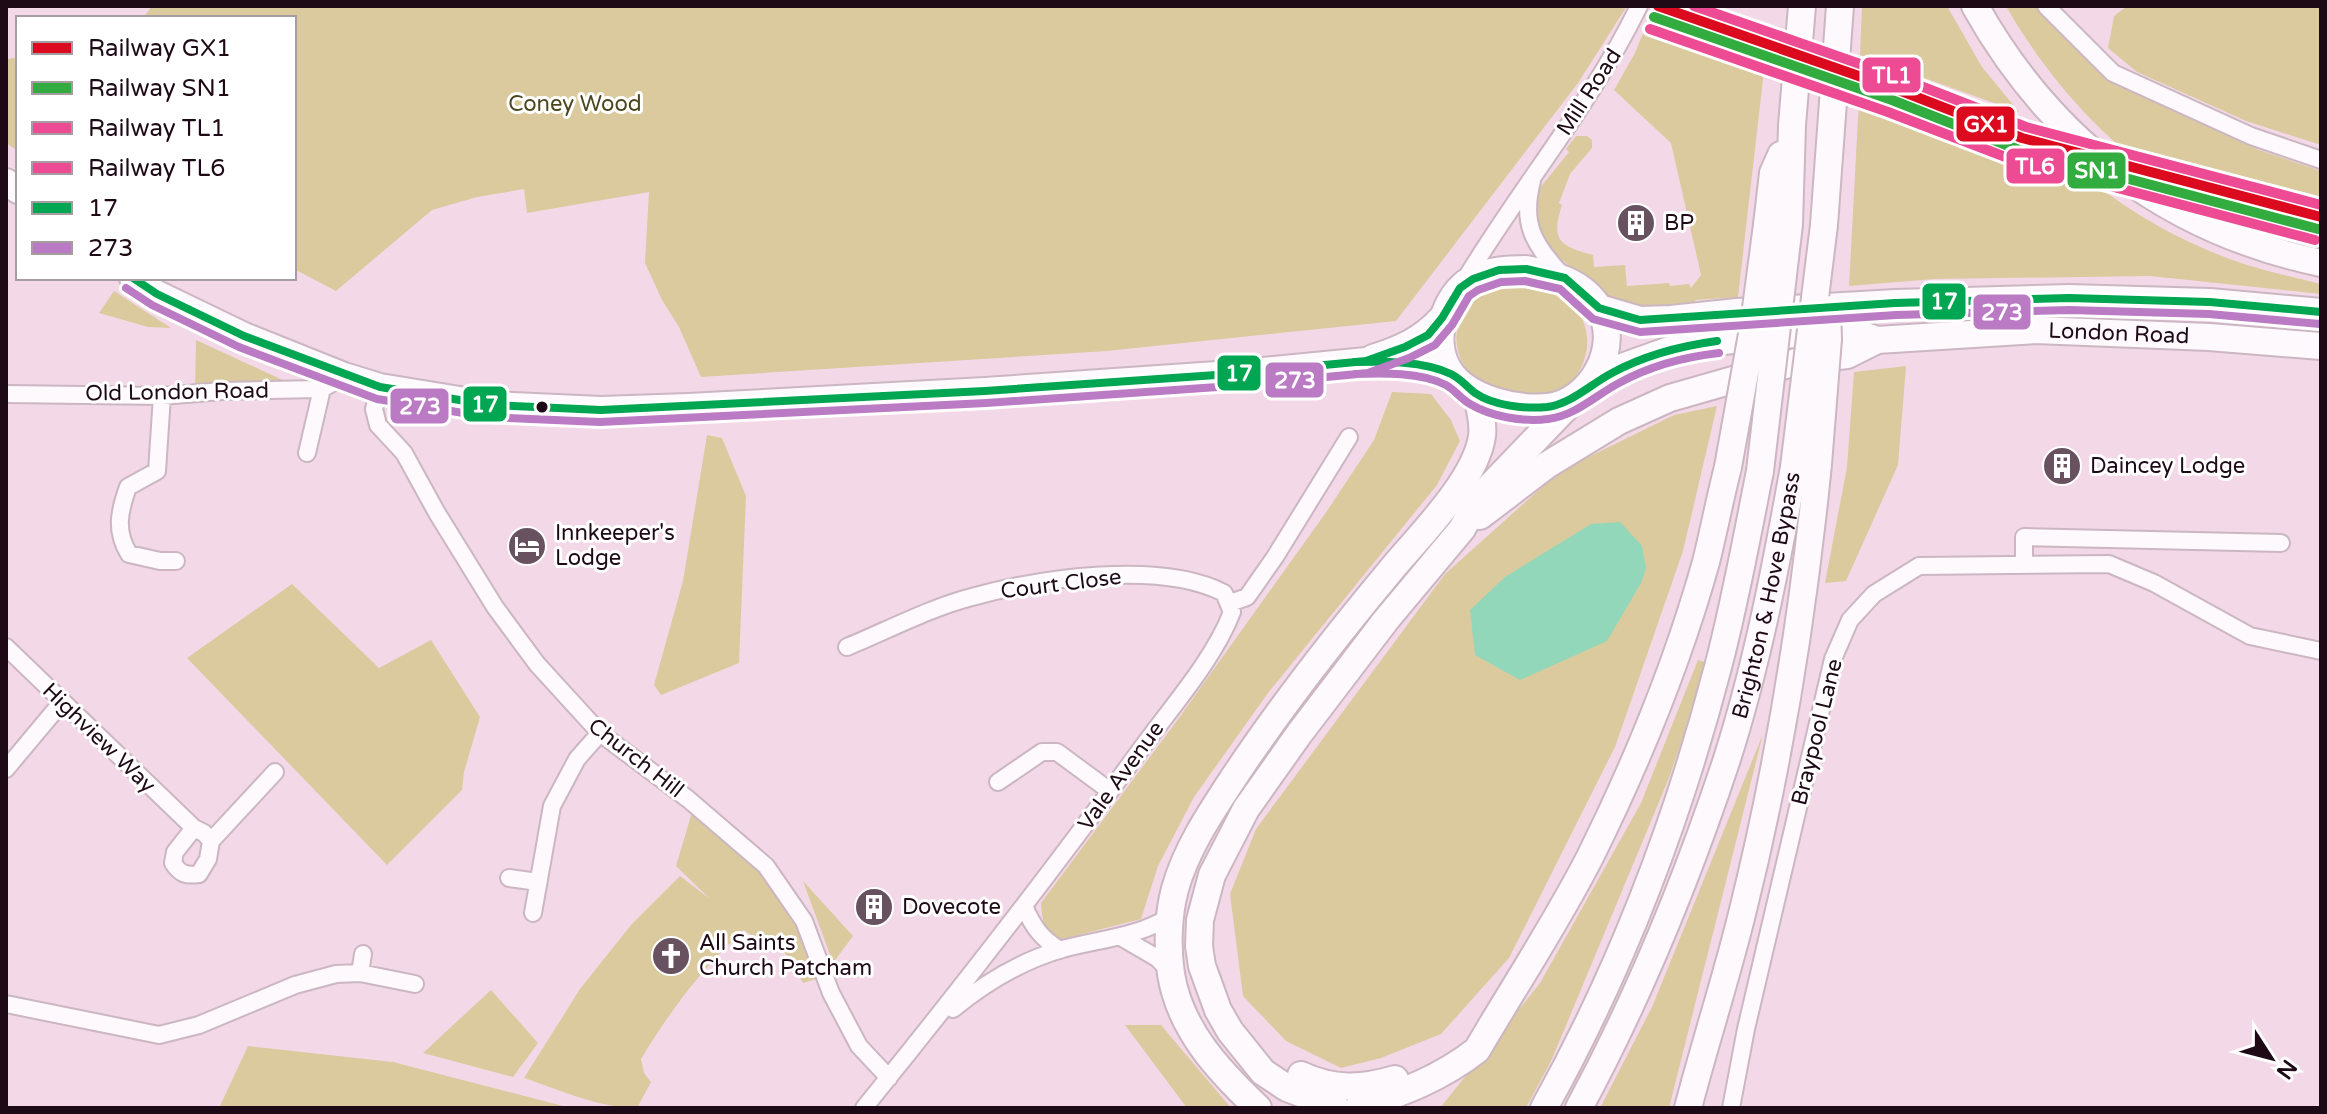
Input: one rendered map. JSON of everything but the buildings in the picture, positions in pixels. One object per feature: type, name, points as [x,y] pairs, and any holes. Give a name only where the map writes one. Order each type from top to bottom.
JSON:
[{"type":"highway","name":"Brighton & Hove Bypass","points":[[1544,1108],[1612,972],[1652,874],[1689,770],[1719,665],[1760,471],[1778,224],[1792,125],[1802,6]]},
{"type":"highway","points":[[1688,1108],[1742,916],[1767,802],[1791,683],[1809,554],[1806,466],[1828,339],[1824,225],[1840,6]]},
{"type":"highway","points":[[1975,6],[2000,51],[2034,96],[2084,146],[2132,185],[2216,230],[2299,259],[2321,263]]},
{"type":"highway","points":[[1366,361],[1428,335],[1460,288],[1473,279],[1499,270],[1526,269],[1565,278],[1599,308],[1606,336],[1601,364],[1584,389],[1479,498],[1462,529],[1386,620],[1299,734],[1246,809],[1212,875],[1200,920],[1199,946],[1202,966],[1218,1010],[1230,1031],[1263,1072],[1287,1088],[1347,1107],[1419,1087],[1477,1050],[1590,857],[1636,756],[1673,663],[1706,562],[1728,467],[1751,337],[1778,224]]},
{"type":"highway","points":[[136,280],[165,298],[333,382],[490,405],[601,410],[985,391],[1366,361],[1450,373]]},
{"type":"highway","name":"London Road","points":[[1599,308],[1640,320],[1895,303],[2069,298],[2210,302],[2321,312]]},
{"type":"highway","points":[[1442,318],[1442,356],[1450,373],[1477,394],[1499,402],[1551,407],[1584,389]]},
{"type":"highway","name":"London Road","points":[[1584,389],[1619,368],[1683,345],[1846,329],[1877,340],[2036,330],[2209,337],[2321,346]]},
{"type":"highway","points":[[1462,529],[1547,465],[1619,421],[1670,398],[1803,360],[1847,355],[1877,340]]},
{"type":"highway","points":[[1258,1108],[1221,1074],[1188,1024],[1176,995],[1171,972],[1171,916],[1175,889],[1200,831],[1260,738],[1378,585],[1467,477],[1482,435],[1477,394]]},
{"type":"highway","name":"Brighton & Hove Bypass","points":[[1579,1108],[1649,970],[1687,873],[1726,760],[1806,466]]},
{"type":"highway","points":[[1246,1050],[1331,1086],[1353,1088],[1374,1085],[1400,1078],[1449,1054],[1470,1040],[1500,1010]]},
{"type":"street","name":"Mill Road","points":[[1460,288],[1514,201],[1614,54],[1639,6]]},
{"type":"street","points":[[2046,6],[2113,73],[2251,136],[2321,160]]},
{"type":"street","name":"Mill Road","points":[[1533,176],[1528,196],[1528,223],[1544,256],[1565,278]]},
{"type":"street","points":[[307,453],[333,382]]},
{"type":"street","name":"Old London Road","points":[[6,394],[162,396],[333,382]]},
{"type":"street","name":"Church Hill","points":[[380,387],[374,409],[378,425],[404,453],[495,607],[576,710],[600,733],[688,799],[766,866],[804,921],[831,993],[859,1046],[889,1078]]},
{"type":"street","points":[[162,396],[157,471],[128,487],[122,505],[119,538],[129,554],[176,561]]},
{"type":"street","points":[[1230,603],[1247,597],[1349,437]]},
{"type":"street","points":[[2024,565],[2024,537],[2281,543]]},
{"type":"street","name":"Braypool Lane","points":[[1731,1108],[1746,1029],[1833,659],[1850,620],[1874,594],[1919,566],[2109,564],[2154,583],[2250,636],[2321,651]]},
{"type":"street","name":"Court Close","points":[[847,647],[969,597],[1111,574],[1196,581],[1224,593],[1230,603]]},
{"type":"street","name":"Vale Avenue","points":[[864,1108],[1024,906],[1216,645],[1232,612],[1230,603]]},
{"type":"street","name":"Highview Way","points":[[6,647],[211,841]]},
{"type":"street","points":[[6,769],[62,702]]},
{"type":"street","points":[[533,913],[552,806],[577,759],[600,733]]},
{"type":"street","points":[[998,782],[1042,752],[1057,752],[1110,791]]},
{"type":"street","points":[[194,828],[175,852],[173,863],[178,871],[189,876],[199,874],[208,859],[211,841],[275,772]]},
{"type":"street","points":[[509,878],[538,882]]},
{"type":"street","points":[[1024,906],[1032,926],[1042,938],[1060,950]]},
{"type":"street","name":"Vale Avenue","points":[[927,1031],[971,994],[1010,968],[1060,950],[1121,937],[1171,916]]},
{"type":"street","points":[[1121,937],[1157,958],[1171,972]]},
{"type":"street","points":[[360,973],[363,954]]},
{"type":"street","points":[[6,1004],[159,1035],[199,1025],[295,985],[336,974],[360,973],[415,984]]},
{"type":"green space","name":"Coney Wood","points":[[152,6],[1627,6],[1578,83],[1396,321],[1107,351],[701,377],[645,263],[649,192],[527,213],[524,189],[477,197],[432,210],[336,291],[296,270],[296,16],[144,16]]},
{"type":"green space","points":[[1862,6],[1947,6],[1982,67],[2019,112],[1860,55]]},
{"type":"green space","points":[[2006,6],[2039,6],[2110,78],[2259,150],[2321,171],[2321,197],[2207,167],[2197,198],[2124,150],[2085,113],[2050,72]]},
{"type":"green space","points":[[2127,6],[2321,6],[2321,145],[2246,121],[2137,72],[2108,48],[2114,16]]},
{"type":"green space","points":[[1651,14],[1765,62],[1738,297],[1695,300],[1697,306],[1636,308],[1615,301],[1550,251],[1542,241],[1534,210],[1539,189],[1569,152],[1566,149],[1576,136],[1587,136],[1592,140],[1592,148],[1570,174],[1559,203],[1562,205],[1557,226],[1560,239],[1572,248],[1593,255],[1594,267],[1625,265],[1627,286],[1669,283],[1670,286],[1689,284],[1691,288],[1701,275],[1671,143],[1614,90],[1635,53]]},
{"type":"green space","points":[[16,59],[16,150],[6,143],[6,60]]},
{"type":"green space","points":[[1859,100],[2017,155],[2029,120],[2100,188],[2154,224],[2213,253],[2321,284],[2321,294],[2150,276],[1935,279],[1849,286]]},
{"type":"green space","points":[[1511,283],[1558,294],[1569,302],[1583,321],[1586,355],[1575,377],[1558,391],[1538,397],[1516,397],[1476,379],[1463,363],[1457,342],[1460,319],[1468,303],[1480,293]]},
{"type":"green space","points":[[114,291],[171,328],[148,327],[99,313]]},
{"type":"green space","points":[[196,340],[285,381],[195,387]]},
{"type":"green space","points":[[1906,366],[1898,465],[1846,581],[1825,583],[1847,467],[1854,372]]},
{"type":"green space","points":[[1392,392],[1431,394],[1451,420],[1460,441],[1437,485],[1268,693],[1194,797],[1158,866],[1141,919],[1059,940],[1045,924],[1041,903],[1327,511],[1374,440]]},
{"type":"green space","points":[[1717,406],[1683,551],[1615,747],[1509,958],[1441,1034],[1381,1058],[1341,1068],[1286,1041],[1243,996],[1230,894],[1256,829],[1445,574],[1560,471],[1674,415]]},
{"type":"green space","points":[[707,435],[722,438],[746,496],[739,663],[661,695],[654,685],[683,581]]},
{"type":"green space","points":[[292,584],[379,668],[431,640],[480,717],[462,790],[387,865],[187,658]]},
{"type":"green space","points":[[1698,660],[1708,663],[1669,778],[1552,1059],[1526,1108],[1440,1108],[1540,983],[1641,803]]},
{"type":"green space","points":[[1763,734],[1669,1108],[1600,1108],[1652,1007]]},
{"type":"green space","points":[[693,809],[736,847],[769,884],[795,926],[816,979],[803,983],[788,956],[764,936],[759,941],[744,930],[714,959],[688,991],[641,1059],[644,1073],[651,1082],[637,1108],[594,1102],[524,1078],[580,989],[631,925],[680,876],[710,899],[676,866]]},
{"type":"green space","points":[[803,881],[853,936],[833,963]]},
{"type":"green space","points":[[491,990],[538,1043],[513,1077],[423,1053]]},
{"type":"green space","points":[[1125,1025],[1161,1025],[1231,1108],[1187,1108]]},
{"type":"green space","points":[[248,1046],[393,1062],[571,1108],[219,1108]]},
{"type":"shaded area","points":[[1620,522],[1642,546],[1646,568],[1641,583],[1607,641],[1520,680],[1475,655],[1470,610],[1505,577],[1591,524]]},
{"type":"rail line","name":"GX1","points":[[1658,6],[1896,89],[2022,138],[2321,217]]},
{"type":"rail line","name":"TL1","points":[[1694,6],[1900,78],[2026,127],[2321,205]]},
{"type":"rail line","name":"SN1","points":[[1654,17],[1892,100],[2019,150],[2318,229]]},
{"type":"rail line","name":"TL6","points":[[1650,29],[1888,112],[2016,161],[2315,240]]},
{"type":"transit line","name":"17","points":[[136,280],[157,294],[244,336],[380,387],[490,405],[601,410],[985,391],[1366,361],[1428,335],[1460,288],[1473,279],[1499,270],[1526,269],[1565,278],[1599,308],[1640,320],[1895,303],[2069,298],[2210,302],[2321,312]]},
{"type":"transit line","name":"273","points":[[126,288],[152,305],[239,347],[377,399],[488,417],[600,422],[986,403],[1368,373],[1435,345],[1452,325],[1469,296],[1501,282],[1525,281],[1560,289],[1593,319],[1640,332],[1896,315],[2069,310],[2209,314],[2320,324]]},
{"type":"transit line","name":"17","points":[[1354,362],[1429,366],[1451,374],[1491,401],[1538,408],[1564,402],[1612,373],[1650,356],[1717,341]]},
{"type":"transit line","name":"273","points":[[1355,374],[1425,378],[1446,385],[1467,402],[1488,412],[1508,418],[1538,420],[1567,414],[1619,383],[1655,367],[1719,353]]},
{"type":"place","name":"BP","points":[[1636,223]]},
{"type":"place","name":"Daincey Lodge","points":[[2062,466]]},
{"type":"place","name":"Innkeeper's Lodge","points":[[527,546]]},
{"type":"place","name":"Dovecote","points":[[874,907]]},
{"type":"place","name":"All Saints Church Patcham","points":[[671,956]]}]
